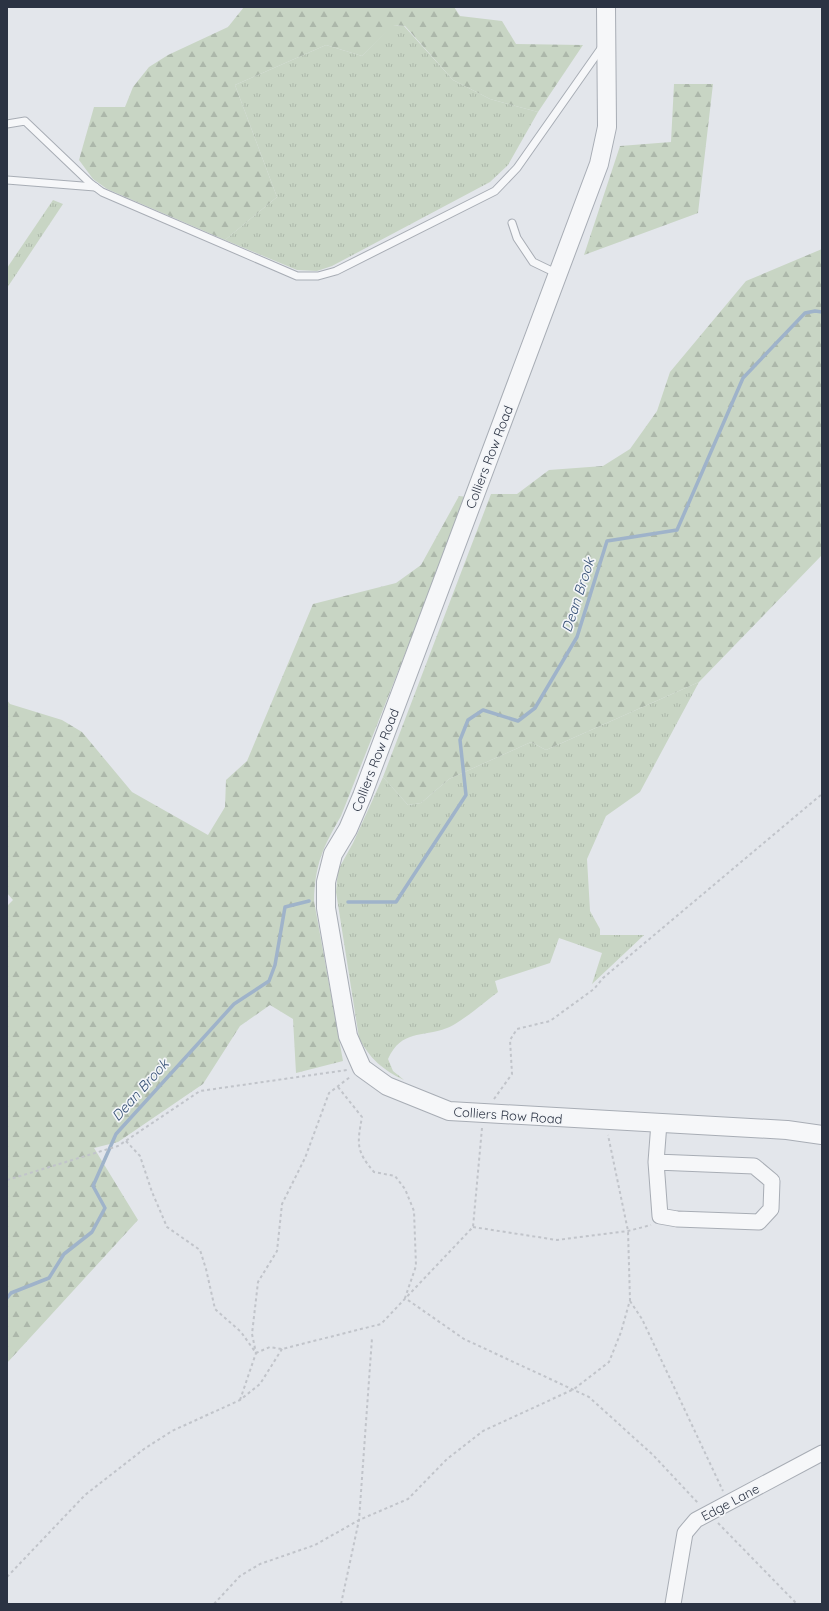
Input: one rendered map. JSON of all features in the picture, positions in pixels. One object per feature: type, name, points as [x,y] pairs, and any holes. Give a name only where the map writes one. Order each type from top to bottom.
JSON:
[{"type":"street","name":"Colliers Row Road","points":[[606,7],[607,127],[599,164],[362,796],[331,861],[326,882],[326,908],[348,1036],[362,1068],[387,1086],[449,1111],[787,1130],[822,1135]]},
{"type":"street","points":[[656,1162],[754,1166],[772,1181],[771,1209],[759,1222],[677,1219],[660,1216],[656,1162],[659,1123]]},
{"type":"street","name":"Edge Lane","points":[[673,1604],[685,1533],[696,1520],[822,1453]]},
{"type":"lane","points":[[7,124],[25,121],[102,192],[298,276],[318,276],[336,271],[495,191],[517,168],[606,42]]},
{"type":"lane","points":[[7,180],[95,187]]},
{"type":"lane","points":[[512,223],[517,238],[533,262],[558,274]]},
{"type":"path","points":[[256,1353],[270,1347],[282,1349],[381,1324],[473,1227],[484,1114],[512,1074],[510,1040],[517,1029],[550,1021],[594,989],[603,978],[822,794]]},
{"type":"path","points":[[240,1400],[256,1353],[252,1334],[258,1282],[277,1251],[282,1204],[305,1158],[329,1093],[362,1068]]},
{"type":"path","points":[[7,1180],[118,1146],[200,1091],[362,1068]]},
{"type":"path","points":[[338,1087],[362,1116],[358,1141],[362,1158],[374,1172],[395,1176],[406,1189],[414,1211],[416,1266],[405,1298]]},
{"type":"path","points":[[214,1604],[240,1576],[260,1564],[315,1545],[359,1520],[408,1499],[447,1459],[483,1431],[574,1389],[609,1362],[621,1332],[630,1300],[628,1231],[605,1120]]},
{"type":"path","points":[[126,1141],[140,1156],[167,1227],[200,1250],[215,1309],[241,1332],[256,1353]]},
{"type":"path","points":[[473,1227],[557,1240],[628,1231],[654,1224]]},
{"type":"path","points":[[405,1298],[464,1339],[589,1397],[653,1455],[708,1514],[797,1604]]},
{"type":"path","points":[[630,1300],[642,1319],[729,1503]]},
{"type":"path","points":[[341,1604],[359,1520],[372,1338]]},
{"type":"path","points":[[7,1577],[85,1495],[144,1449],[172,1432],[240,1400],[260,1384],[282,1349]]},
{"type":"green space","points":[[244,7],[454,7],[460,16],[502,21],[516,44],[583,45],[538,112],[490,99],[453,80],[405,26],[394,25],[362,56],[326,45],[235,85],[277,197],[225,240],[107,189],[93,179],[79,160],[94,107],[125,107],[133,87],[149,67],[168,55],[228,27]]},
{"type":"green space","points":[[393,25],[404,26],[453,80],[490,99],[538,112],[508,165],[490,182],[332,266],[317,271],[297,270],[225,240],[277,197],[235,85],[326,45],[362,56]]},
{"type":"green space","points":[[674,84],[713,84],[698,213],[584,255],[620,146],[671,142]]},
{"type":"green space","points":[[53,200],[63,204],[7,288],[7,268]]},
{"type":"green space","points":[[822,249],[822,555],[699,682],[546,750],[531,742],[449,779],[421,803],[408,805],[383,777],[491,494],[517,494],[549,470],[603,466],[630,449],[657,411],[670,372],[746,281]]},
{"type":"green space","points":[[459,496],[467,497],[341,816],[329,837],[318,866],[314,901],[343,1061],[296,1073],[293,1019],[270,1005],[240,1026],[203,1084],[118,1142],[94,1148],[138,1220],[7,1363],[7,906],[13,900],[7,893],[7,700],[10,704],[62,720],[82,732],[132,792],[208,835],[225,807],[226,780],[247,761],[313,604],[396,583],[421,565]]},
{"type":"green space","points":[[699,682],[640,792],[606,816],[587,859],[590,911],[600,929],[600,935],[644,935],[592,984],[602,953],[559,938],[550,963],[495,981],[498,992],[452,1026],[438,1031],[413,1036],[399,1043],[393,1049],[388,1059],[393,1071],[404,1080],[383,1068],[368,1052],[359,1038],[336,892],[338,870],[353,843],[383,777],[408,805],[421,803],[449,779],[531,742],[546,750]]},
{"type":"waterway","name":"Dean Brook","points":[[348,902],[396,902],[466,795],[460,740],[468,720],[483,710],[518,721],[535,708],[577,637],[607,541],[677,530],[743,378],[805,313],[815,311],[822,312]]},
{"type":"waterway","name":"Dean Brook","points":[[7,1298],[11,1293],[49,1278],[64,1254],[92,1232],[105,1208],[93,1186],[116,1134],[234,1004],[269,981],[275,965],[285,907],[309,901]]}]
